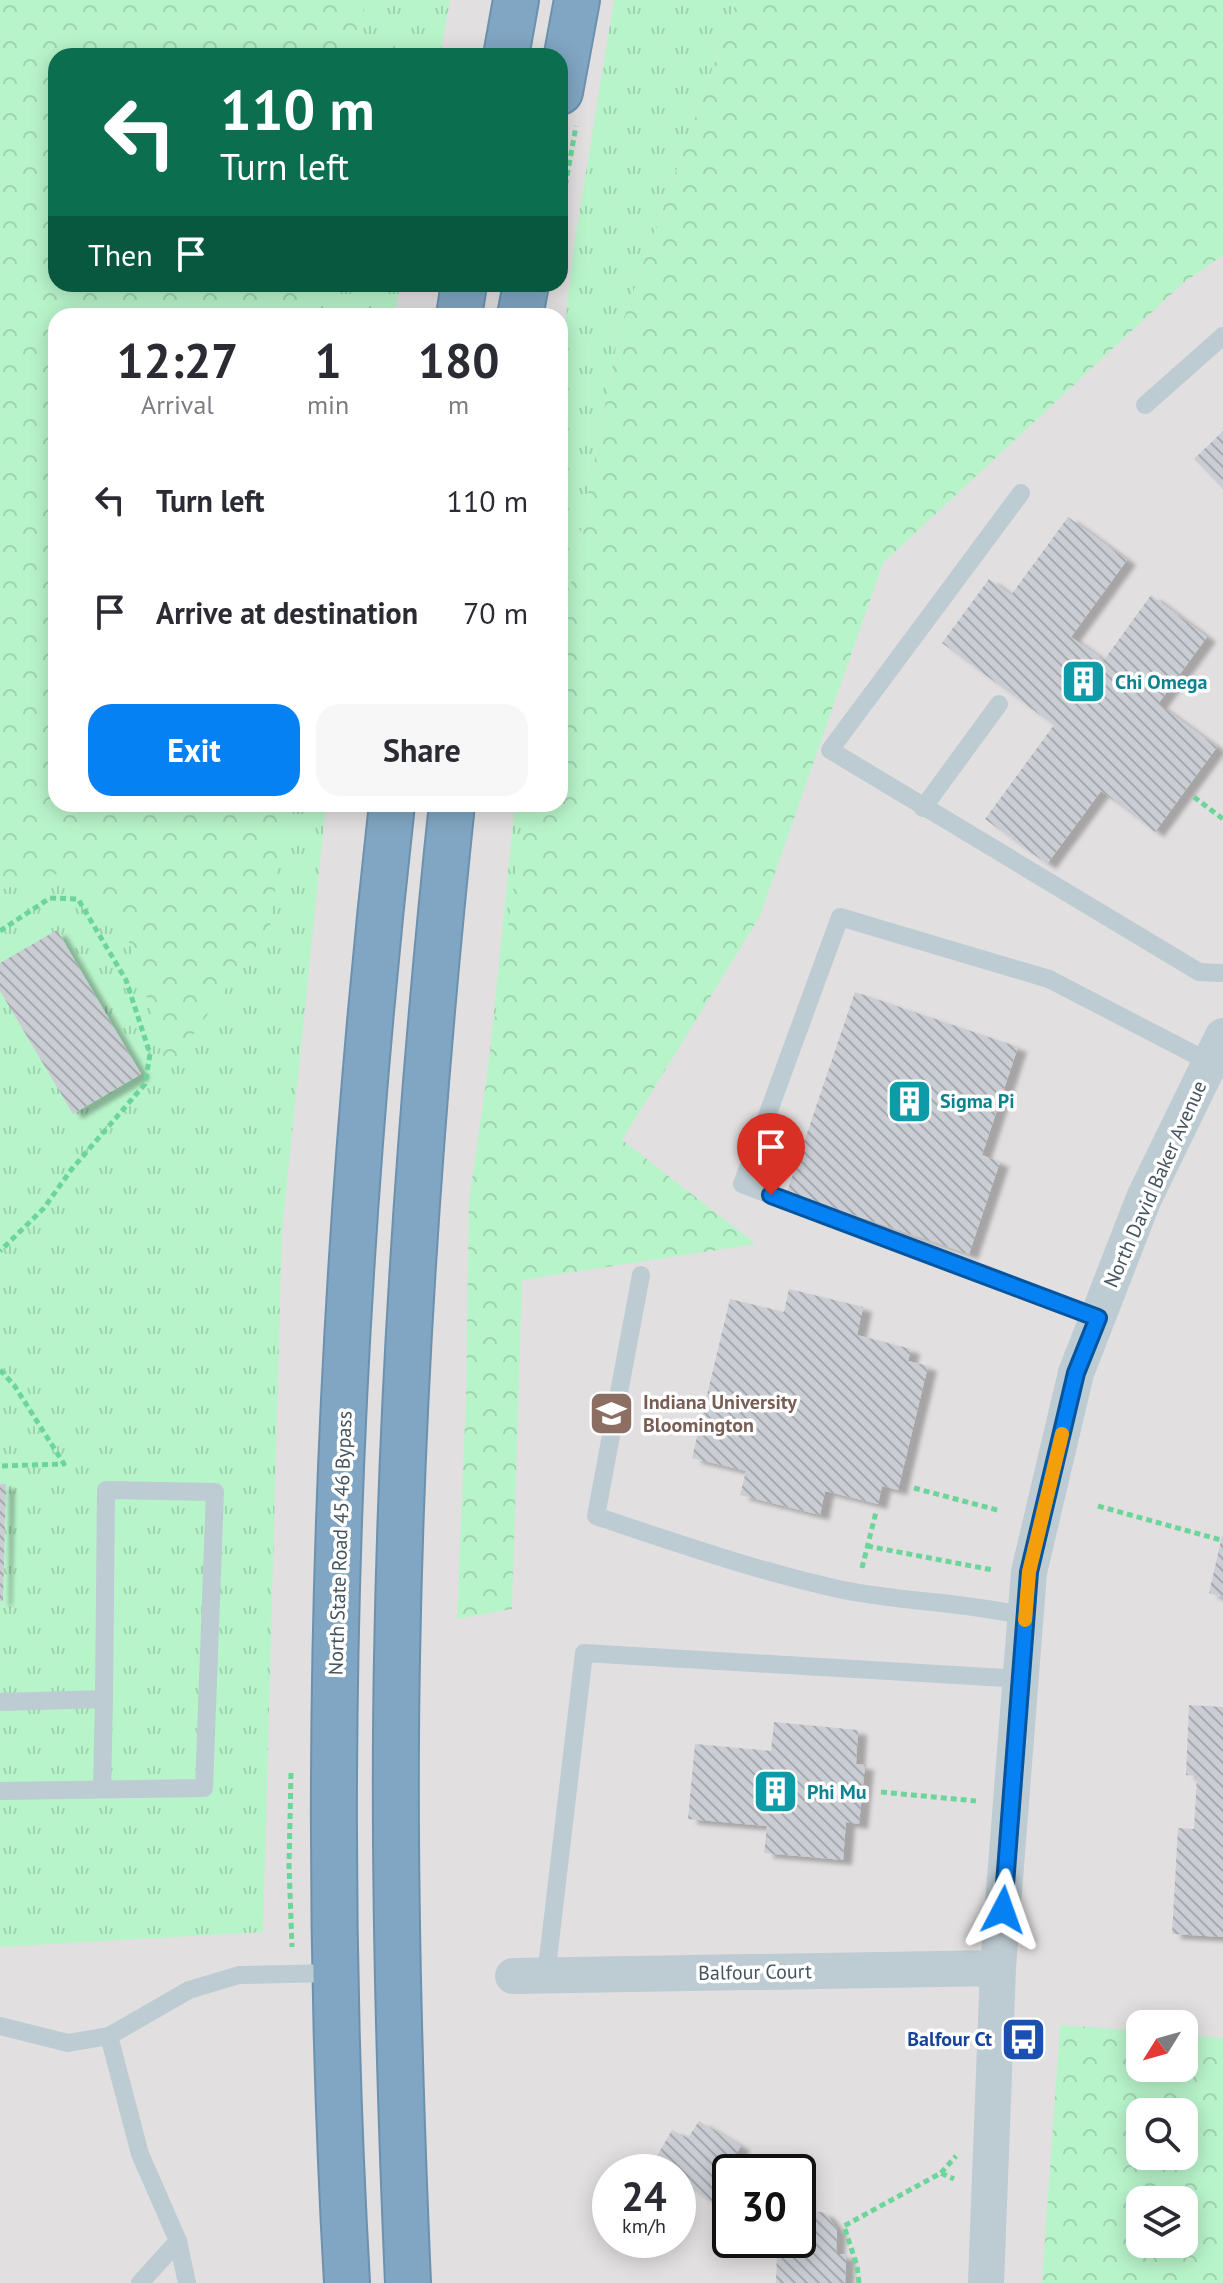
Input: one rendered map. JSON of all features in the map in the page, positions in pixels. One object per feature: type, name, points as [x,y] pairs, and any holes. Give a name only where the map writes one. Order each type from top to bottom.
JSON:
[{"type":"highway","points":[[507,48],[516,0]]},
{"type":"highway","points":[[568,49],[577,0]]},
{"type":"highway","name":"North State Road 45 46 Bypass","points":[[347,2283],[336,1973],[336,1704],[345,1400],[365,1080],[391,812]]},
{"type":"highway","points":[[408,2283],[398,1972],[397,1656],[405,1403],[426,1066],[451,812]]},
{"type":"highway","points":[[336,1973],[398,1972]]},
{"type":"street","name":"North David Baker Avenue","points":[[986,2283],[998,1968],[1029,1572],[1076,1373],[1144,1198],[1216,1049]]},
{"type":"street","name":"Balfour Court","points":[[529,1976],[998,1968]]},
{"type":"lane","points":[[1145,405],[1223,336]]},
{"type":"lane","points":[[1021,493],[830,750],[1199,972],[1223,973]]},
{"type":"lane","points":[[923,808],[999,704]]},
{"type":"lane","points":[[1098,1318],[742,1184],[840,917],[1049,979],[1216,1049]]},
{"type":"lane","points":[[641,1275],[596,1516],[710,1554],[857,1592],[988,1607],[1025,1616]]},
{"type":"lane","points":[[0,1791],[204,1788],[215,1492],[106,1490],[102,1789]]},
{"type":"lane","points":[[529,1976],[584,1653],[1021,1679]]},
{"type":"lane","points":[[0,1702],[104,1699]]},
{"type":"lane","points":[[0,2026],[68,2043],[109,2036],[189,1990],[239,1975],[336,1973]]},
{"type":"lane","points":[[109,2036],[140,2154],[178,2241],[187,2283]]},
{"type":"lane","points":[[140,2283],[178,2241]]},
{"type":"path","points":[[1194,797],[1223,819]]},
{"type":"path","points":[[0,931],[50,898],[78,899],[126,980],[150,1054],[145,1084],[71,1170],[44,1208],[0,1251]]},
{"type":"path","points":[[0,1370],[14,1385],[64,1464],[0,1466]]},
{"type":"path","points":[[914,1488],[1001,1511]]},
{"type":"path","points":[[1098,1506],[1221,1540]]},
{"type":"path","points":[[857,1592],[876,1512]]},
{"type":"path","points":[[867,1546],[993,1570]]},
{"type":"path","points":[[881,1792],[981,1802]]},
{"type":"path","points":[[859,2283],[844,2226],[941,2173],[966,2183]]},
{"type":"shaded area","name":"Indiana University Bloomington","points":[[0,0],[1223,0],[1223,2283],[0,2283]]},
{"type":"green space","points":[[0,0],[450,0],[441,48],[48,48],[48,292],[399,292],[396,308],[48,308],[48,812],[325,812],[282,1231],[263,1932],[0,1947]]},
{"type":"green space","points":[[0,0],[366,0],[357,48],[48,48],[48,292],[312,292],[312,308],[48,308],[48,812],[286,812],[270,927],[158,1084],[161,1041],[126,933],[94,894],[55,874],[0,890]]},
{"type":"green space","points":[[614,0],[737,0],[619,332],[568,597],[567,308],[573,252]]},
{"type":"green space","points":[[737,0],[1223,0],[1223,255],[1182,284],[883,563],[760,916],[622,1140],[756,1244],[522,1280],[512,1609],[457,1619],[466,1397],[469,1201],[526,812],[568,812],[568,597],[619,332]]},
{"type":"green space","points":[[514,812],[527,812],[488,1071]]},
{"type":"green space","points":[[1060,2025],[1126,2030],[1126,2082],[1198,2082],[1198,2036],[1223,2038],[1223,2283],[1042,2283]]},
{"type":"building","points":[[1223,431],[1223,489],[1194,459]]},
{"type":"building","name":"Chi Omega","points":[[1068,517],[1127,560],[1071,637],[1104,660],[1151,595],[1207,637],[1158,704],[1217,747],[1155,832],[1101,791],[1047,864],[985,819],[1054,725],[942,643],[989,579],[1011,595]]},
{"type":"building","points":[[57,930],[141,1074],[73,1114],[0,991],[0,963]]},
{"type":"building","name":"Sigma Pi","points":[[855,992],[1018,1047],[982,1155],[1000,1162],[969,1254],[787,1192]]},
{"type":"building","points":[[789,1289],[863,1307],[857,1335],[911,1349],[908,1361],[928,1366],[898,1490],[882,1486],[878,1504],[825,1491],[820,1515],[740,1495],[746,1471],[692,1458],[730,1299],[784,1312]]},
{"type":"building","points":[[0,1484],[6,1484],[3,1601],[0,1601]]},
{"type":"building","points":[[1223,1537],[1223,1597],[1209,1593]]},
{"type":"building","points":[[1189,1705],[1223,1707],[1223,1937],[1172,1934],[1178,1828],[1194,1829],[1197,1776],[1186,1775]]},
{"type":"building","name":"Phi Mu","points":[[774,1722],[858,1730],[856,1764],[865,1765],[859,1824],[846,1822],[843,1860],[764,1853],[767,1826],[688,1819],[695,1744],[771,1751]]},
{"type":"building","points":[[699,2121],[741,2146],[736,2154],[712,2154],[712,2202],[696,2191],[696,2154],[658,2154],[672,2130],[688,2138]]},
{"type":"building","points":[[816,2211],[825,2213],[837,2229],[836,2254],[846,2254],[845,2283],[776,2283],[777,2258],[816,2258]]},
{"type":"slow traffic","points":[[1025,1620],[1029,1572],[1062,1434]]},
{"type":"place","name":"Chi Omega","points":[[1084,682]]},
{"type":"place","name":"Sigma Pi","points":[[909,1101]]},
{"type":"place","name":"Indiana University Bloomington","points":[[612,1414]]},
{"type":"place","name":"Phi Mu","points":[[776,1792]]},
{"type":"place","name":"Balfour Ct","points":[[1023,2039]]},
{"type":"route","points":[[771,1195],[1098,1318],[1076,1373],[1029,1572],[1003,1910]]}]
